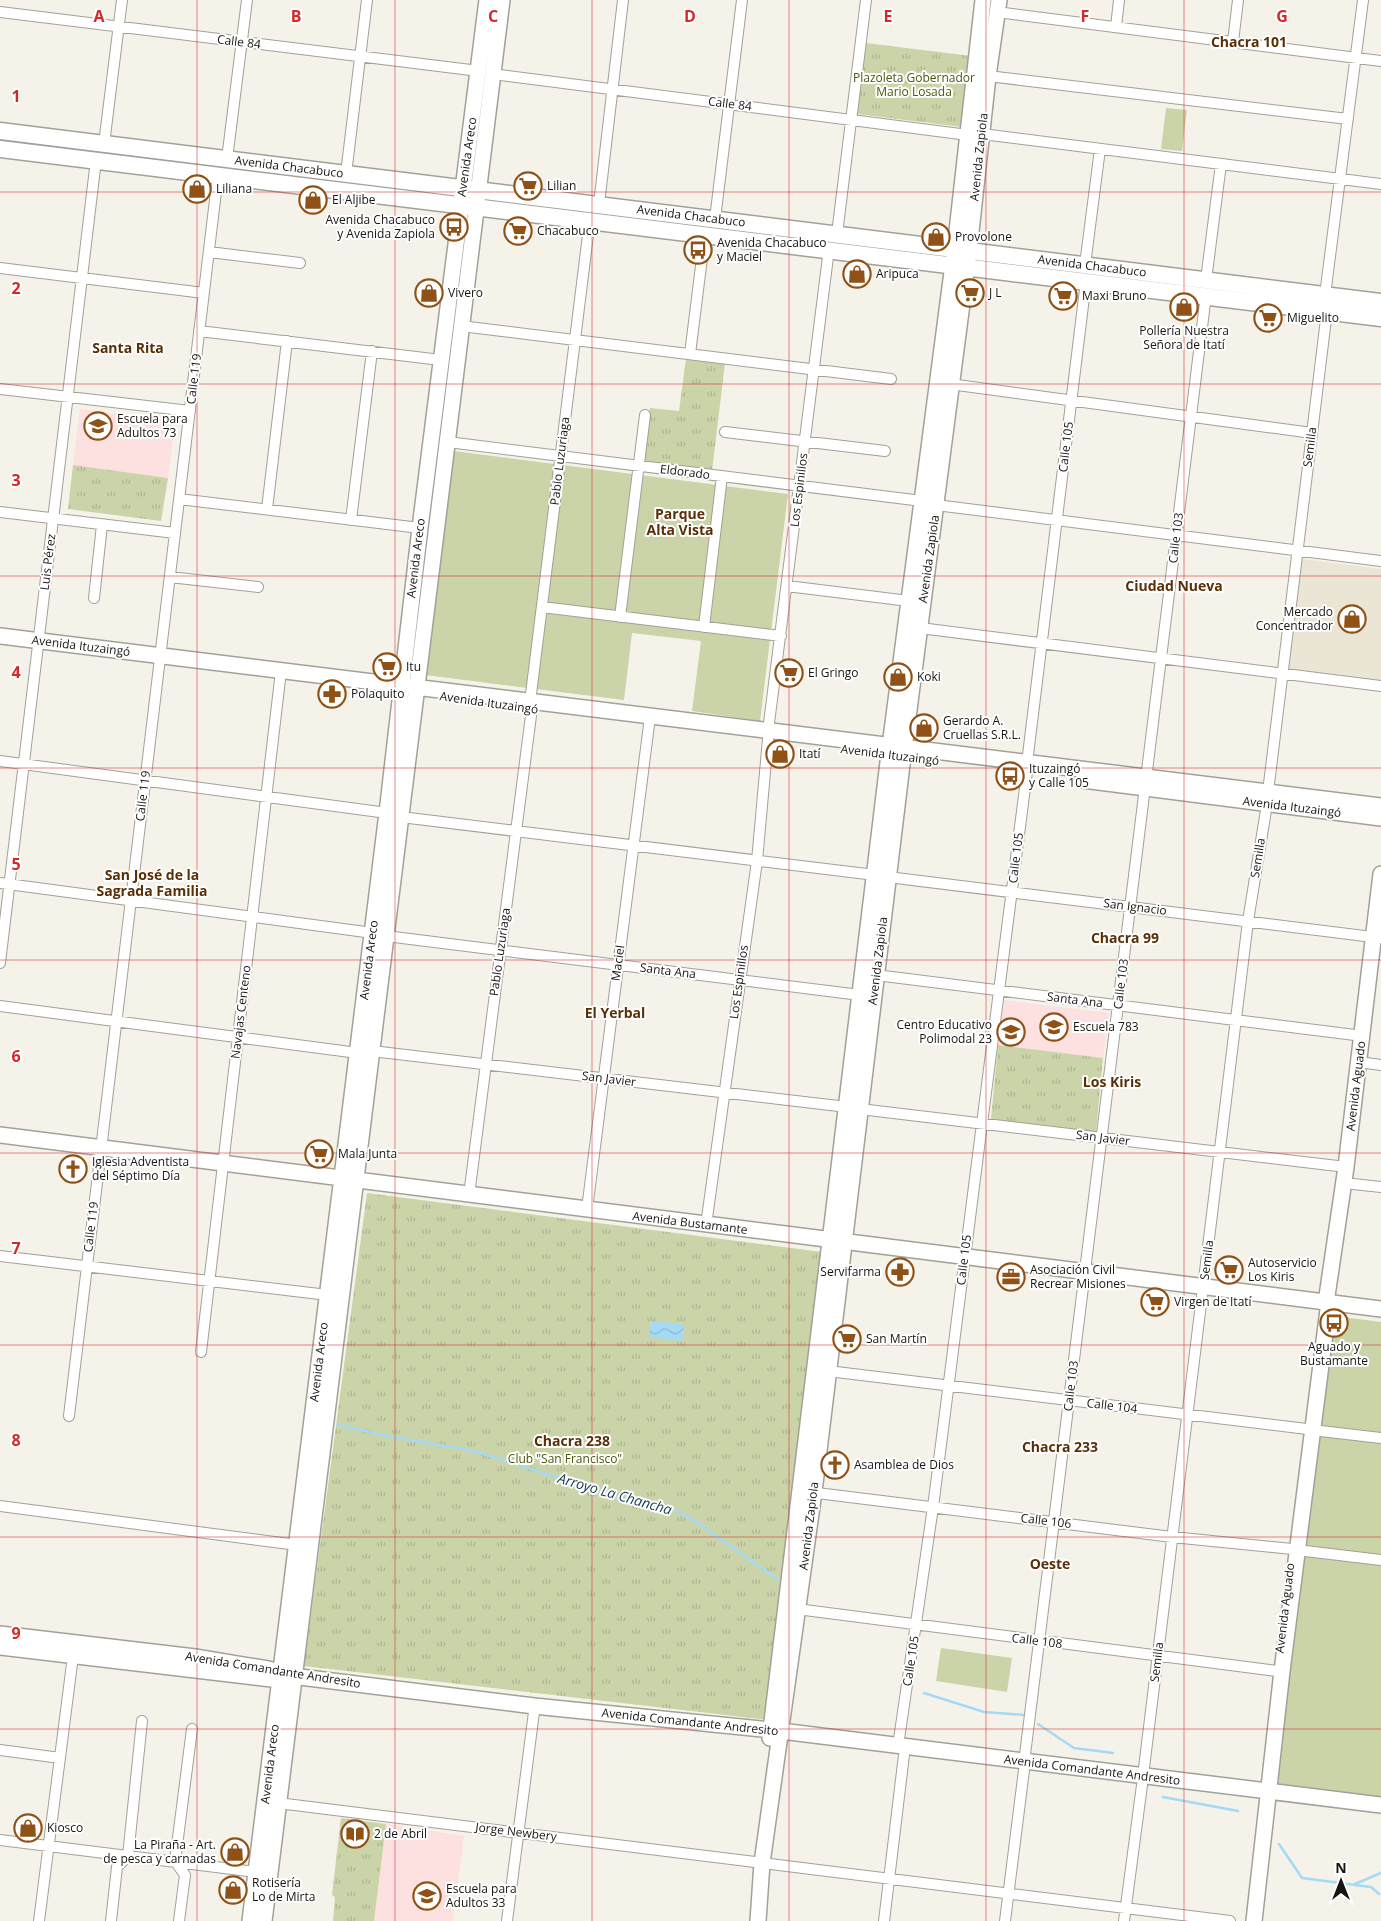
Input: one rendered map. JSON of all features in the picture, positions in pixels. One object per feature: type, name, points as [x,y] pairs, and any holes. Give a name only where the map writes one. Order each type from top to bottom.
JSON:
[{"type":"main road","name":"Avenida Areco","points":[[486,72],[487,0]]},
{"type":"main road","name":"Avenida Areco","points":[[394,815],[401,686],[441,360],[471,189],[486,72],[502,0]]},
{"type":"main road","name":"Avenida Zapiola","points":[[896,751],[920,628],[929,503],[975,134],[983,0]]},
{"type":"main road","name":"Avenida Zapiola","points":[[975,134],[988,76],[998,6]]},
{"type":"main road","name":"Avenida Chacabuco","points":[[0,131],[837,234],[961,258]]},
{"type":"main road","name":"Avenida Chacabuco","points":[[0,149],[829,249],[961,258],[1086,273],[1326,303],[1381,318]]},
{"type":"main road","name":"Avenida Areco","points":[[250,1921],[286,1678],[394,815],[416,690],[448,442],[461,326],[468,206]]},
{"type":"main road","name":"Avenida Zapiola","points":[[853,1108],[860,995],[881,876],[896,751],[909,601],[950,384],[961,258]]},
{"type":"main road","name":"Avenida Chacabuco","points":[[1326,303],[1381,302]]},
{"type":"main road","name":"Avenida Ituzaingó","points":[[0,636],[1145,783],[1268,798],[1381,806]]},
{"type":"main road","name":"Avenida Ituzaingó","points":[[1268,798],[1381,818]]},
{"type":"main road","name":"Avenida Aguado","points":[[1244,1921],[1264,1796],[1326,1300],[1344,1183],[1362,1036],[1377,937],[1381,874]]},
{"type":"main road","name":"Avenida Zapiola","points":[[748,1921],[795,1600],[796,1578],[853,1108],[876,975],[881,876]]},
{"type":"main road","name":"Avenida Bustamante","points":[[0,1135],[349,1177],[469,1195],[706,1225],[1326,1300],[1381,1309]]},
{"type":"main road","name":"Avenida Areco","points":[[264,1921],[278,1803],[297,1545],[328,1295],[349,1177]]},
{"type":"main road","name":"Avenida Zapiola","points":[[807,1492],[828,1372],[837,1241]]},
{"type":"main road","name":"Avenida Aguado","points":[[1254,1921],[1277,1671],[1294,1549]]},
{"type":"main road","name":"Avenida Comandante Andresito","points":[[0,1634],[195,1657],[268,1669],[300,1684],[534,1712],[775,1735]]},
{"type":"main road","name":"Avenida Comandante Andresito","points":[[0,1647],[526,1705],[775,1735],[1264,1796],[1381,1815]]},
{"type":"main road","name":"Avenida Comandante Andresito","points":[[1264,1796],[1381,1805]]},
{"type":"main road","name":"Avenida Zapiola","points":[[758,1863],[758,1921]]},
{"type":"street","points":[[104,144],[122,0]]},
{"type":"street","points":[[227,159],[247,0]]},
{"type":"street","points":[[346,174],[367,0]]},
{"type":"street","points":[[599,204],[623,0]]},
{"type":"street","points":[[715,219],[742,0]]},
{"type":"street","points":[[837,234],[866,0]]},
{"type":"street","points":[[1116,27],[1119,0]]},
{"type":"street","points":[[1233,42],[1238,0]]},
{"type":"street","name":"Semilla","points":[[1124,1921],[1248,921],[1268,798],[1312,433],[1340,179],[1363,0]]},
{"type":"street","points":[[998,6],[1116,27],[1381,61]]},
{"type":"street","name":"Calle 84","points":[[0,12],[486,72],[851,120],[1381,184]]},
{"type":"street","points":[[988,76],[1348,119]]},
{"type":"street","name":"Calle 105","points":[[884,1921],[901,1751],[1012,892],[1100,149]]},
{"type":"street","name":"Luis Pérez","points":[[0,963],[5,883],[24,764],[96,160]]},
{"type":"street","name":"Calle 103","points":[[1005,1921],[1221,164]]},
{"type":"street","name":"Calle 119","points":[[68,1416],[218,175]]},
{"type":"street","name":"Pablo Luzuriaga","points":[[469,1195],[517,831],[560,456],[590,219]]},
{"type":"street","points":[[690,354],[705,234]]},
{"type":"street","name":"Los Espinillos","points":[[706,1225],[757,861],[768,735],[829,249]]},
{"type":"street","points":[[209,252],[300,263]]},
{"type":"street","points":[[0,268],[204,292]]},
{"type":"street","points":[[461,326],[891,379]]},
{"type":"street","points":[[200,331],[441,360]]},
{"type":"street","points":[[267,509],[288,341]]},
{"type":"street","points":[[351,520],[372,351]]},
{"type":"street","points":[[950,384],[1312,433]]},
{"type":"street","points":[[0,388],[190,411]]},
{"type":"street","points":[[620,616],[645,415]]},
{"type":"street","points":[[725,432],[885,451]]},
{"type":"street","name":"Eldorado","points":[[448,442],[1298,552],[1381,561]]},
{"type":"street","points":[[704,627],[722,476]]},
{"type":"street","points":[[179,499],[420,528]]},
{"type":"street","points":[[0,512],[175,533]]},
{"type":"street","points":[[94,598],[102,524]]},
{"type":"street","points":[[170,577],[258,587]]},
{"type":"street","points":[[787,586],[909,601]]},
{"type":"street","points":[[542,607],[781,636]]},
{"type":"street","points":[[920,628],[1381,686]]},
{"type":"street","name":"Navajas Centeno","points":[[201,1352],[281,672]]},
{"type":"street","name":"Maciel","points":[[587,1209],[602,1078],[650,720]]},
{"type":"street","name":"San Ignacio","points":[[0,761],[634,846],[1377,937]]},
{"type":"street","name":"Santa Ana","points":[[5,883],[131,902],[500,951],[860,995]]},
{"type":"street","name":"Santa Ana","points":[[876,975],[1362,1036]]},
{"type":"street","name":"San Javier","points":[[0,1006],[238,1038],[486,1064],[1346,1167]]},
{"type":"street","points":[[1359,1062],[1381,1065]]},
{"type":"street","points":[[1344,1183],[1381,1187]]},
{"type":"street","points":[[0,1256],[328,1295]]},
{"type":"street","name":"Calle 104","points":[[828,1372],[1381,1438]]},
{"type":"street","name":"Calle 106","points":[[807,1492],[1172,1537],[1381,1560]]},
{"type":"street","points":[[0,1506],[297,1545]]},
{"type":"street","name":"Calle 108","points":[[795,1600],[917,1625],[1277,1671]]},
{"type":"street","points":[[39,1921],[73,1656]]},
{"type":"street","points":[[508,1921],[534,1712]]},
{"type":"street","points":[[111,1921],[117,1867],[128,1856],[142,1721]]},
{"type":"street","points":[[179,1921],[185,1875],[175,1861],[192,1729]]},
{"type":"street","points":[[0,1750],[60,1758]]},
{"type":"street","name":"Jorge Newbery","points":[[278,1803],[1230,1921]]},
{"type":"street","points":[[0,1840],[256,1872]]},
{"type":"shaded area","points":[[80,409],[175,422],[168,478],[73,465]]},
{"type":"shaded area","name":"Mercado Concentrador","points":[[1302,559],[1381,569],[1381,681],[1288,670]]},
{"type":"shaded area","points":[[1004,1000],[1109,1013],[1103,1058],[998,1045]]},
{"type":"shaded area","points":[[386,1824],[464,1836],[453,1921],[374,1921]]},
{"type":"green space","name":"Plazoleta Gobernador Mario Losada","points":[[866,43],[971,56],[962,127],[857,114]]},
{"type":"green space","points":[[1166,108],[1187,110],[1182,151],[1161,149]]},
{"type":"green space","points":[[0,138],[446,192],[445,199],[0,145]]},
{"type":"green space","points":[[686,359],[725,363],[712,471],[643,462],[650,408],[679,411]]},
{"type":"green space","points":[[454,451],[788,494],[760,721],[692,711],[701,641],[632,633],[624,700],[425,675]]},
{"type":"green space","points":[[73,465],[168,478],[161,521],[68,509]]},
{"type":"green space","points":[[998,1045],[1103,1058],[1096,1132],[991,1119]]},
{"type":"green space","name":"Club \"San Francisco\"","points":[[367,1193],[822,1252],[768,1720],[304,1666]]},
{"type":"green space","points":[[1328,1315],[1381,1322],[1381,1802],[1270,1788]]},
{"type":"green space","points":[[941,1648],[1012,1658],[1007,1692],[936,1681]]},
{"type":"green space","points":[[341,1818],[386,1824],[374,1921],[333,1921],[335,1897],[332,1895]]},
{"type":"water","points":[[651,1321],[684,1324],[682,1341],[649,1337]]},
{"type":"waterway","name":"Arroyo La Chancha","points":[[338,1425],[387,1436],[474,1451],[629,1500],[665,1505],[698,1523],[784,1584]]},
{"type":"waterway","name":"Arroyo La Chancha","points":[[924,1693],[984,1712],[1025,1715]]},
{"type":"waterway","name":"Arroyo La Chancha","points":[[1038,1724],[1074,1748],[1113,1753]]},
{"type":"waterway","name":"Arroyo La Chancha","points":[[1163,1797],[1238,1811]]},
{"type":"waterway","name":"Arroyo La Chancha","points":[[1279,1844],[1302,1878],[1371,1887],[1379,1894]]},
{"type":"waterway","points":[[1355,1884],[1381,1873]]},
{"type":"place","name":"Lilian","points":[[528,186]]},
{"type":"place","name":"Liliana","points":[[197,189]]},
{"type":"place","name":"El Aljibe","points":[[313,200]]},
{"type":"place","name":"Avenida Chacabuco y Avenida Zapiola","points":[[454,227]]},
{"type":"place","name":"Chacabuco","points":[[518,231]]},
{"type":"place","name":"Provolone","points":[[936,237]]},
{"type":"place","name":"Avenida Chacabuco y Maciel","points":[[698,250]]},
{"type":"place","name":"Aripuca","points":[[857,274]]},
{"type":"place","name":"Vivero","points":[[429,293]]},
{"type":"place","name":"J L","points":[[970,293]]},
{"type":"place","name":"Maxi Bruno","points":[[1063,296]]},
{"type":"place","name":"Pollería Nuestra Señora de Itatí","points":[[1184,307]]},
{"type":"place","name":"Miguelito","points":[[1268,318]]},
{"type":"place","name":"Escuela para Adultos 73","points":[[98,426]]},
{"type":"place","name":"Mercado Concentrador","points":[[1352,619]]},
{"type":"place","name":"Itu","points":[[387,667]]},
{"type":"place","name":"El Gringo","points":[[789,673]]},
{"type":"place","name":"Koki","points":[[898,677]]},
{"type":"place","name":"Polaquito","points":[[332,694]]},
{"type":"place","name":"Gerardo A. Cruellas S.R.L.","points":[[924,728]]},
{"type":"place","name":"Itatí","points":[[780,754]]},
{"type":"place","name":"Ituzaingó y Calle 105","points":[[1010,776]]},
{"type":"place","name":"Escuela 783","points":[[1054,1027]]},
{"type":"place","name":"Centro Educativo Polimodal 23","points":[[1011,1032]]},
{"type":"place","name":"Mala Junta","points":[[319,1154]]},
{"type":"place","name":"Iglesia Adventista del Séptimo Día","points":[[73,1169]]},
{"type":"place","name":"Autoservicio Los Kiris","points":[[1229,1270]]},
{"type":"place","name":"Servifarma","points":[[900,1272]]},
{"type":"place","name":"Asociación Civil Recrear Misiones","points":[[1011,1277]]},
{"type":"place","name":"Virgen de Itatí","points":[[1155,1302]]},
{"type":"place","name":"Aguado y Bustamante","points":[[1334,1323]]},
{"type":"place","name":"San Martín","points":[[847,1339]]},
{"type":"place","name":"Asamblea de Dios","points":[[835,1465]]},
{"type":"place","name":"Kiosco","points":[[28,1828]]},
{"type":"place","name":"2 de Abril","points":[[355,1834]]},
{"type":"place","name":"La Piraña - Art. de pesca y carnadas","points":[[235,1852]]},
{"type":"place","name":"Rotisería Lo de Mirta","points":[[233,1890]]},
{"type":"place","name":"Escuela para Adultos 33","points":[[427,1896]]},
{"type":"district","name":"Chacra 101","points":[[1249,42]]},
{"type":"district","name":"Santa Rita","points":[[128,348]]},
{"type":"district","name":"Parque Alta Vista","points":[[680,522]]},
{"type":"district","name":"Ciudad Nueva","points":[[1174,586]]},
{"type":"district","name":"San José de la Sagrada Familia","points":[[152,884]]},
{"type":"district","name":"Chacra 99","points":[[1125,938]]},
{"type":"district","name":"El Yerbal","points":[[615,1013]]},
{"type":"district","name":"Los Kiris","points":[[1112,1082]]},
{"type":"district","name":"Chacra 238","points":[[572,1441]]},
{"type":"district","name":"Chacra 233","points":[[1060,1447]]},
{"type":"district","name":"Oeste","points":[[1050,1564]]}]
